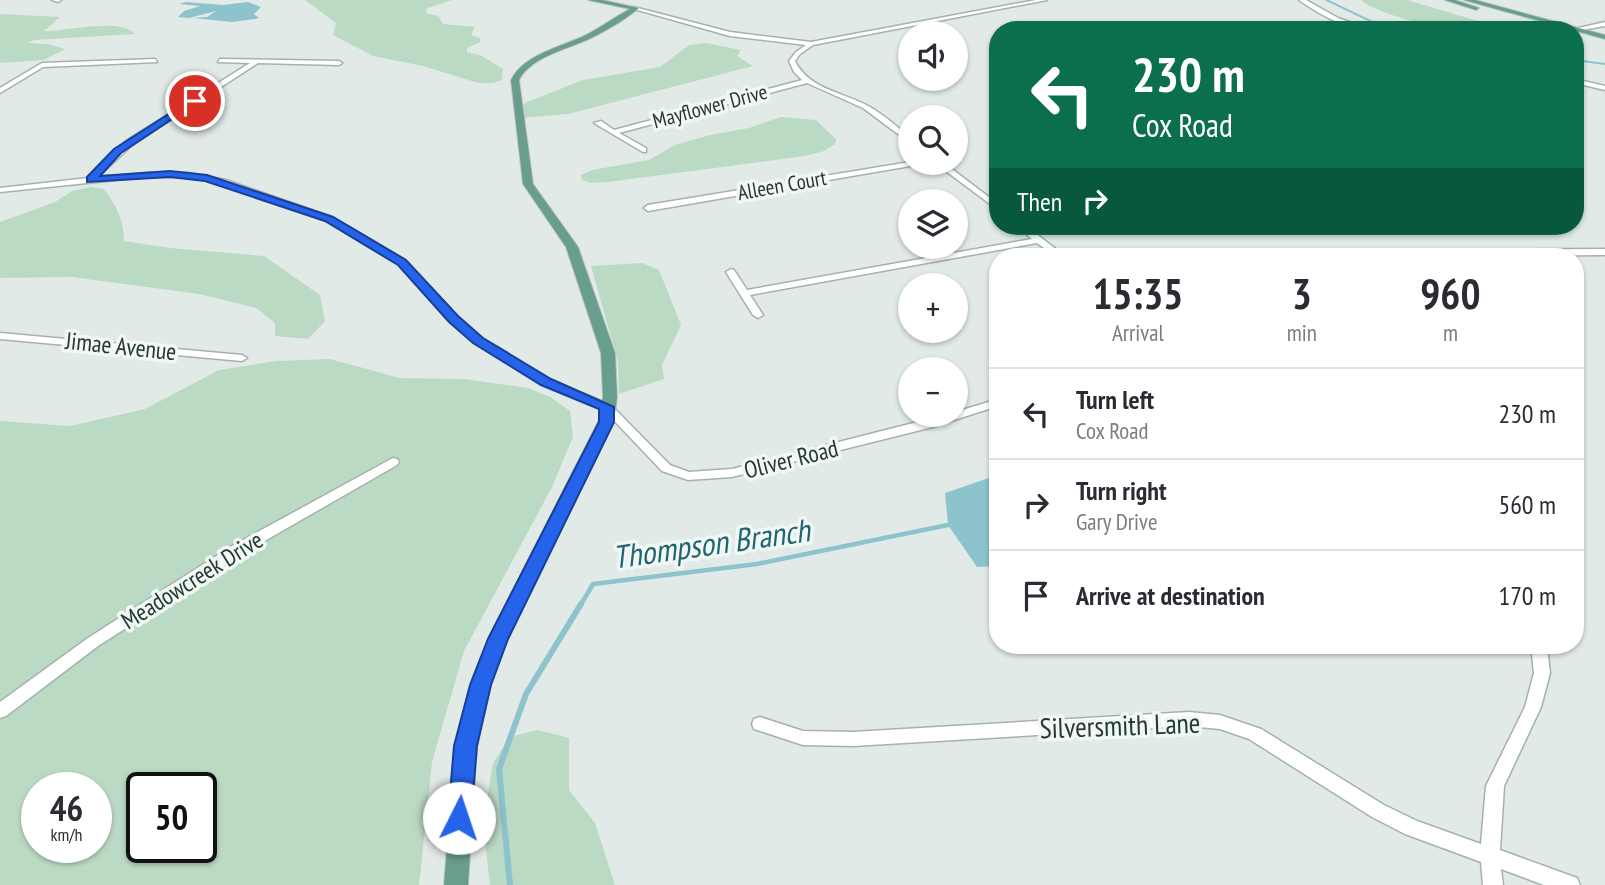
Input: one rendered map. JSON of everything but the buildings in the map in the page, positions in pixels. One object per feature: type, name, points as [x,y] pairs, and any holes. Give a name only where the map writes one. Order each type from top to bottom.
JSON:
[{"type":"main road","points":[[591,0],[636,8]]},
{"type":"main road","points":[[1448,0],[1526,21]]},
{"type":"main road","points":[[1467,0],[1539,21]]},
{"type":"main road","points":[[456,885],[466,746],[480,685],[498,639],[606,422],[610,397],[608,353],[589,291],[572,247],[528,184],[515,80],[520,70],[531,62],[591,35],[636,8]]},
{"type":"main road","points":[[1584,34],[1605,40]]},
{"type":"street","points":[[636,8],[730,34],[811,44],[1044,0]]},
{"type":"street","points":[[1302,0],[1342,21]]},
{"type":"street","points":[[1584,29],[1605,24]]},
{"type":"street","points":[[811,44],[798,52],[792,61],[807,81],[866,107],[898,132]]},
{"type":"street","points":[[0,91],[42,65],[155,61]]},
{"type":"street","points":[[220,61],[339,63]]},
{"type":"street","points":[[91,180],[129,143],[258,61]]},
{"type":"street","name":"Mayflower Drive","points":[[613,132],[807,81]]},
{"type":"street","points":[[1584,83],[1605,88]]},
{"type":"street","points":[[598,123],[643,150]]},
{"type":"street","name":"Alleen Court","points":[[648,208],[898,166]]},
{"type":"street","points":[[0,190],[170,174],[207,178],[329,219],[402,262],[478,341],[546,382],[607,407]]},
{"type":"street","points":[[955,175],[989,201]]},
{"type":"street","points":[[1033,235],[1049,248]]},
{"type":"street","points":[[995,248],[1039,240]]},
{"type":"street","points":[[746,293],[989,249]]},
{"type":"street","points":[[1584,253],[1605,253]]},
{"type":"street","points":[[731,272],[758,315]]},
{"type":"street","name":"Jimae Avenue","points":[[0,336],[242,358]]},
{"type":"street","name":"Oliver Road","points":[[607,407],[666,468],[688,476],[708,477],[732,474],[925,425],[989,405]]},
{"type":"street","name":"Meadowcreek Drive","points":[[0,711],[93,642],[237,550],[393,462]]},
{"type":"street","points":[[1493,885],[1490,855],[1495,786],[1533,707],[1542,673],[1540,654]]},
{"type":"street","name":"Silversmith Lane","points":[[760,724],[803,738],[853,739],[1189,719],[1220,722],[1275,744],[1378,811],[1412,828],[1570,885]]},
{"type":"green space","points":[[305,0],[453,0],[427,8],[426,13],[438,16],[443,24],[475,27],[471,35],[480,38],[480,42],[467,48],[467,52],[482,56],[503,69],[502,80],[478,83],[423,66],[373,56],[333,35],[336,23]]},
{"type":"green space","points":[[1361,0],[1407,0],[1478,21],[1413,21],[1371,7]]},
{"type":"green space","points":[[0,14],[60,17],[44,31],[117,26],[135,34],[34,40],[28,43],[48,44],[65,49],[44,60],[0,63]]},
{"type":"green space","points":[[706,43],[741,50],[737,56],[753,66],[568,114],[520,118],[518,107],[527,102],[583,80],[660,67],[689,45]]},
{"type":"green space","points":[[781,117],[816,120],[836,139],[835,144],[824,151],[805,156],[608,182],[591,183],[582,180],[581,175],[592,170],[649,160],[675,145],[749,128]]},
{"type":"green space","points":[[91,187],[104,189],[112,201],[119,213],[124,241],[264,256],[320,295],[325,321],[308,339],[275,336],[275,323],[256,308],[199,294],[72,277],[0,278],[0,222],[55,202],[72,191]]},
{"type":"green space","points":[[642,263],[659,270],[681,325],[662,365],[664,379],[619,394],[618,362],[591,266]]},
{"type":"green space","points":[[330,359],[400,378],[464,379],[528,388],[550,397],[570,411],[573,437],[552,487],[464,651],[432,762],[419,885],[0,885],[0,421],[70,426],[145,409],[219,370],[277,361]]},
{"type":"green space","points":[[538,730],[569,738],[569,790],[595,823],[615,885],[490,885],[483,824],[493,763],[510,737]]},
{"type":"water","points":[[186,2],[223,5],[248,2],[261,7],[254,14],[259,18],[232,22],[193,18],[207,17],[216,11],[189,18],[178,17],[184,11],[200,6],[179,4]]},
{"type":"water","points":[[989,478],[989,566],[977,567],[948,525],[945,493]]},
{"type":"waterway","points":[[1326,0],[1369,21]]},
{"type":"waterway","points":[[1584,61],[1605,64]]},
{"type":"waterway","name":"Thompson Branch","points":[[580,606],[593,584],[757,564],[948,525]]},
{"type":"waterway","name":"Thompson Branch","points":[[510,885],[499,769],[526,694],[581,604]]},
{"type":"route","points":[[195,101],[118,151],[91,180],[170,174],[207,178],[329,219],[402,262],[478,341],[546,382],[607,407],[606,422],[498,639],[480,685],[466,746],[459,818]]}]
